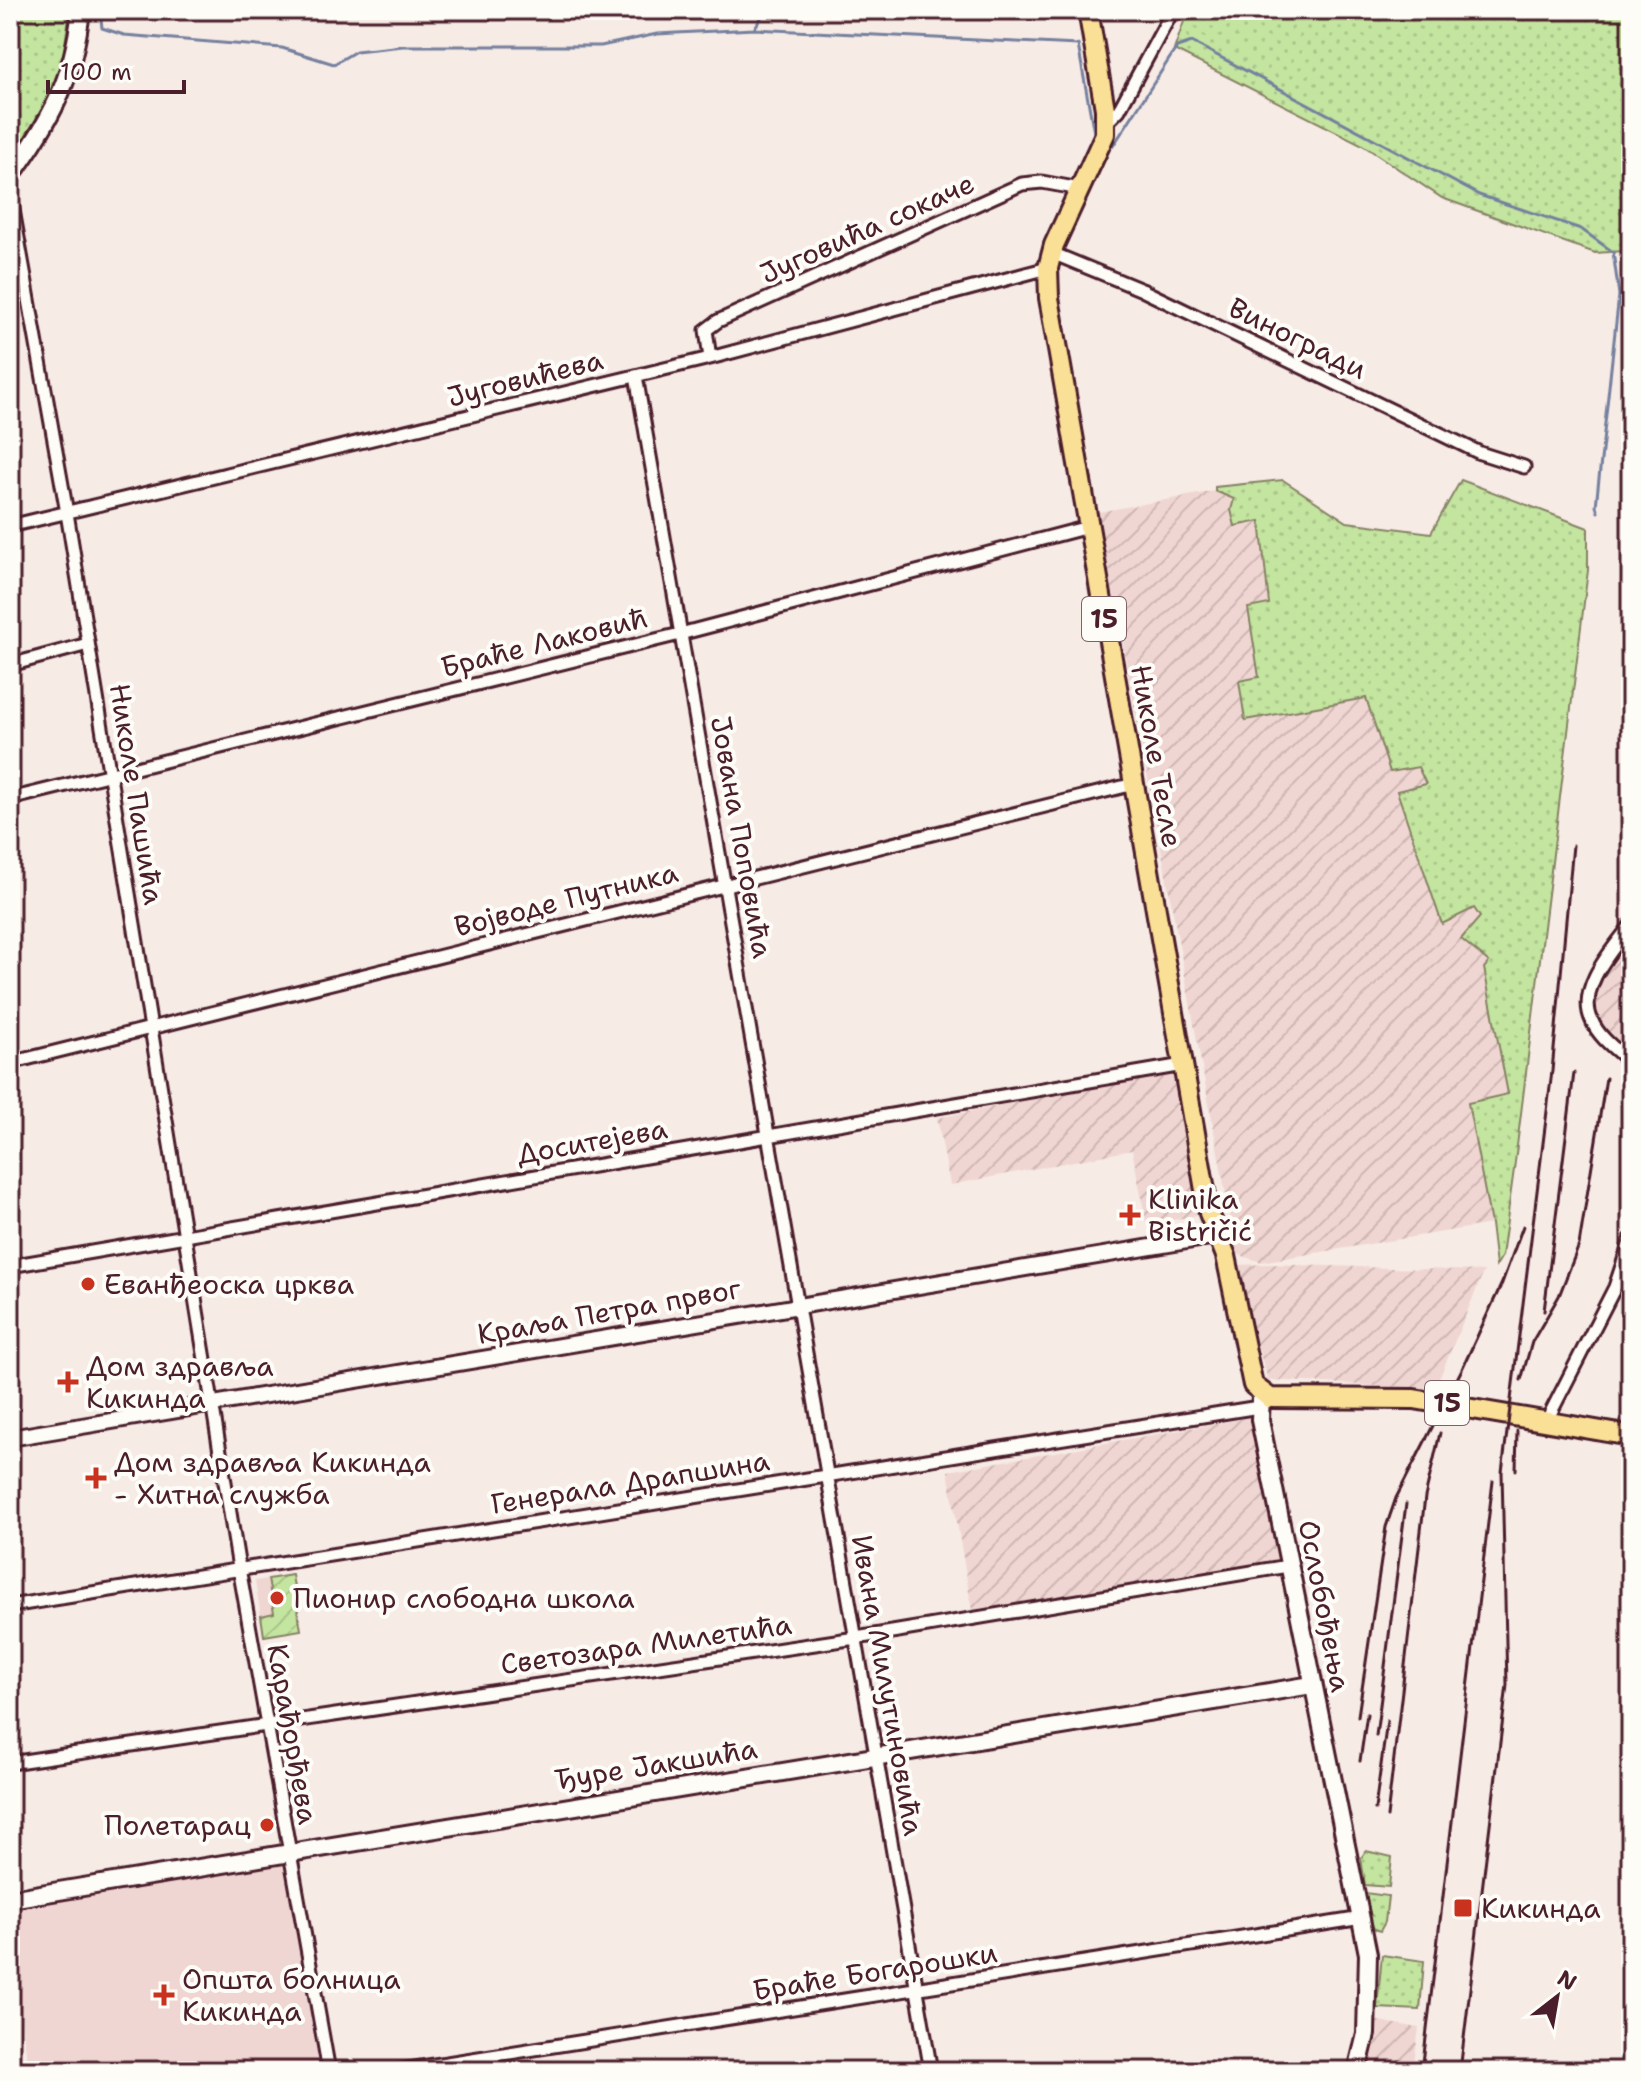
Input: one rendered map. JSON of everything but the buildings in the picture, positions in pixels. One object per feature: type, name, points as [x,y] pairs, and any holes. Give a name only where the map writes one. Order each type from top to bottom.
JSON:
[{"type":"main road","points":[[10,177],[44,128],[64,91],[75,55],[81,10]]},
{"type":"main road","name":"Николе Тесле","points":[[1088,10],[1106,123],[1101,148],[1050,261],[1049,298],[1183,1065],[1217,1236]]},
{"type":"main road","name":"Ослобођења","points":[[1217,1236],[1226,1256],[1253,1385],[1260,1401],[1288,1566],[1362,1918],[1369,1993],[1363,2054],[1357,2071]]},
{"type":"main road","name":"15","points":[[1260,1401],[1270,1398],[1414,1399],[1631,1436]]},
{"type":"main road","name":"Ђуре Јакшића","points":[[10,1899],[875,1754],[1312,1685]]},
{"type":"street","points":[[1106,123],[1123,103],[1173,10]]},
{"type":"street","name":"Југовића сокаче","points":[[710,358],[705,335],[711,325],[1022,184],[1042,182],[1080,189]]},
{"type":"street","name":"Николе Пашића","points":[[10,193],[67,513],[212,1404]]},
{"type":"street","name":"Југовићева","points":[[10,526],[710,358],[1050,261]]},
{"type":"street","name":"Виногради","points":[[1050,261],[1156,297],[1480,453],[1524,467]]},
{"type":"street","name":"Јована Поповића","points":[[636,376],[727,883],[797,1306]]},
{"type":"street","name":"Браће Лаковић","points":[[10,799],[680,634],[1088,527]]},
{"type":"street","points":[[10,665],[88,644]]},
{"type":"street","name":"Војводе Путника","points":[[10,1063],[1134,784]]},
{"type":"street","points":[[1631,925],[1604,961],[1590,990],[1588,1004],[1592,1023],[1631,1063]]},
{"type":"street","name":"Доситејева","points":[[10,1266],[1183,1065]]},
{"type":"street","name":"Краља Петра првог","points":[[10,1438],[1217,1236]]},
{"type":"street","points":[[1547,1420],[1615,1287],[1631,1239]]},
{"type":"street","name":"Ивана Милутиновића","points":[[797,1306],[931,2071]]},
{"type":"street","name":"Генерала Драпшина","points":[[10,1606],[1260,1401]]},
{"type":"street","name":"Карађорђева","points":[[212,1404],[329,2071]]},
{"type":"street","name":"Светозара Милетића","points":[[10,1763],[856,1638],[1288,1566]]},
{"type":"street","name":"Браће Богарошки","points":[[396,2071],[1362,1918]]},
{"type":"street","points":[[1625,2071],[1631,2061]]},
{"type":"shaded area","points":[[1215,491],[1234,499],[1260,521],[1269,604],[1248,609],[1259,677],[1366,698],[1390,771],[1418,767],[1426,785],[1397,792],[1443,924],[1474,908],[1480,917],[1490,963],[1484,968],[1508,1095],[1468,1103],[1491,1224],[1261,1262],[1237,1254],[1098,512]]},
{"type":"shaded area","points":[[1631,934],[1631,1052],[1600,1030],[1594,1005],[1608,960]]},
{"type":"shaded area","points":[[1174,1071],[1203,1214],[1147,1225],[1132,1150],[950,1185],[937,1118]]},
{"type":"shaded area","points":[[1233,1265],[1484,1271],[1435,1389],[1268,1380]]},
{"type":"shaded area","points":[[1253,1417],[1282,1560],[972,1610],[948,1471]]},
{"type":"shaded area","name":"Пионир слободна школа","points":[[292,1575],[301,1630],[264,1636],[255,1581]]},
{"type":"shaded area","name":"Општа болница Кикинда","points":[[289,1862],[322,2071],[29,2071],[10,1950],[10,1906]]},
{"type":"shaded area","points":[[1373,2020],[1419,2028],[1413,2071],[1364,2071]]},
{"type":"green space","points":[[10,10],[70,10],[59,85],[10,159]]},
{"type":"green space","points":[[1188,10],[1631,10],[1631,199],[1624,251],[1595,253],[1442,198],[1361,144],[1174,50]]},
{"type":"green space","points":[[1283,480],[1347,522],[1431,533],[1461,480],[1588,528],[1588,570],[1515,1162],[1502,1256],[1496,1266],[1468,1103],[1508,1094],[1484,968],[1489,962],[1461,939],[1480,917],[1474,908],[1442,924],[1397,791],[1426,784],[1418,767],[1390,772],[1366,698],[1245,720],[1239,681],[1259,677],[1248,608],[1269,604],[1260,521],[1235,526],[1231,510],[1234,499],[1215,491],[1215,487]]},
{"type":"green space","name":"Пионир слободна школа","points":[[292,1575],[301,1630],[264,1636],[261,1616],[274,1613],[268,1579]]},
{"type":"green space","points":[[1366,1851],[1392,1857],[1389,1887],[1365,1885],[1361,1858]]},
{"type":"green space","points":[[1365,1893],[1388,1896],[1385,1922],[1380,1931],[1373,1928]]},
{"type":"green space","points":[[1382,1955],[1424,1961],[1420,2010],[1377,2008]]},
{"type":"waterway","points":[[100,10],[102,28],[124,35],[282,48],[334,64],[356,51],[403,46],[601,46],[657,34],[754,29],[1078,45],[1094,133]]},
{"type":"waterway","points":[[754,29],[766,10]]},
{"type":"waterway","points":[[1113,146],[1177,47],[1192,42],[1479,195],[1581,229],[1613,252],[1619,295],[1596,506],[1598,512]]},
{"type":"railway","points":[[1460,2071],[1507,1685],[1502,1472],[1552,1071],[1573,845]]},
{"type":"railway","points":[[1544,1311],[1574,1073]]},
{"type":"railway","points":[[1521,1380],[1532,1342],[1559,1296],[1579,1245],[1606,1078]]},
{"type":"railway","points":[[1358,1716],[1386,1527],[1396,1498],[1502,1283],[1523,1226]]},
{"type":"railway","points":[[1516,1470],[1517,1431]]},
{"type":"railway","points":[[1387,1817],[1425,1497],[1440,1433]]},
{"type":"railway","points":[[1422,2071],[1493,1481]]},
{"type":"railway","points":[[1376,1736],[1406,1504]]},
{"type":"railway","points":[[1360,1761],[1367,1714]]},
{"type":"railway","points":[[1375,1809],[1387,1721]]},
{"type":"place","name":"Klinika Bistričić","points":[[1130,1215]]},
{"type":"place","name":"Еванђеоска црква","points":[[88,1284]]},
{"type":"place","name":"Дом здравља Кикинда","points":[[68,1382]]},
{"type":"place","name":"Дом здравља Кикинда - Хитна служба","points":[[96,1478]]},
{"type":"place","name":"Пионир слободна школа","points":[[277,1598]]},
{"type":"place","name":"Полетарац","points":[[267,1825]]},
{"type":"place","name":"Кикинда","points":[[1463,1908]]},
{"type":"place","name":"Општа болница Кикинда","points":[[164,1995]]}]
